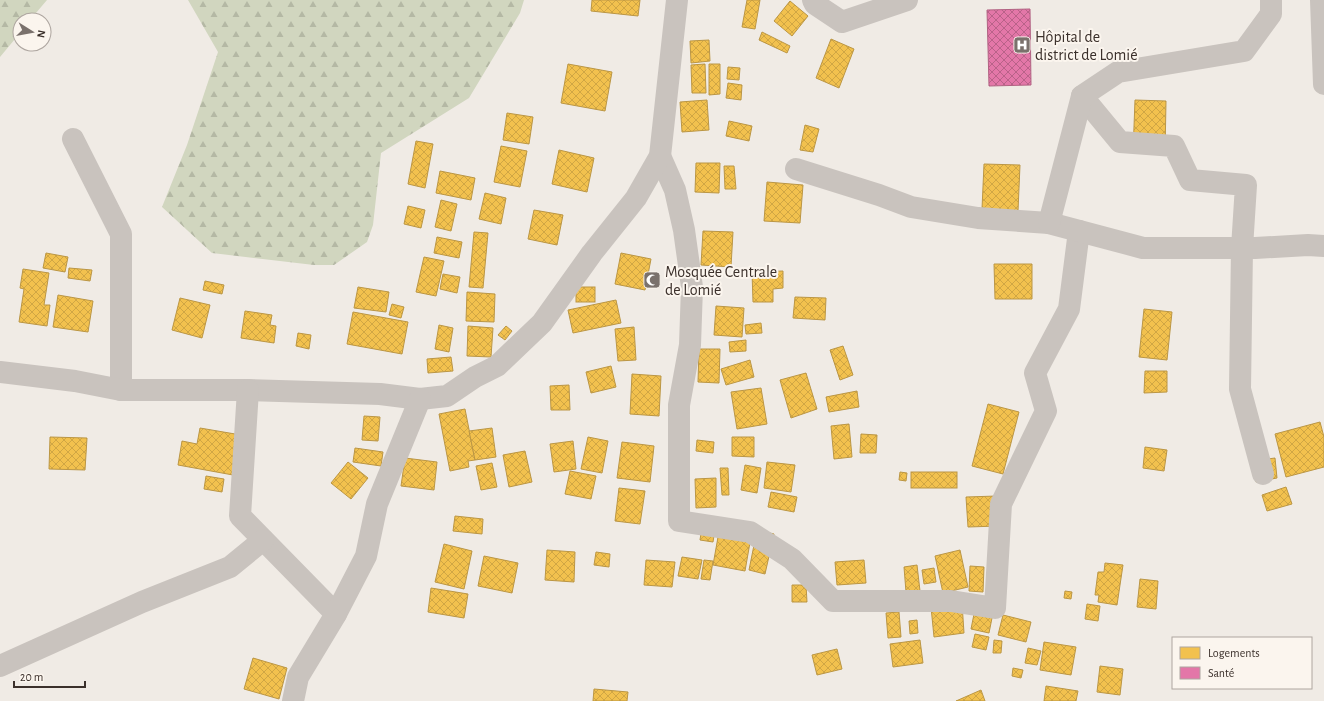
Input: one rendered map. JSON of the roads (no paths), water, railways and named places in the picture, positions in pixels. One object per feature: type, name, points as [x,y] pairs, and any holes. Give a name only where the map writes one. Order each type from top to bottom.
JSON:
[{"type":"street","points":[[0,372],[75,381],[121,390],[248,390],[380,394],[420,398],[447,396],[475,377],[497,366],[542,323],[592,253],[636,198],[660,156],[677,0]]},
{"type":"street","points":[[813,0],[815,4],[842,22],[907,0]]},
{"type":"street","points":[[1049,223],[1082,96],[1118,72],[1244,50],[1271,14],[1272,0]]},
{"type":"street","points":[[1321,0],[1324,84]]},
{"type":"street","points":[[1082,96],[1120,142],[1174,146],[1190,180],[1246,185],[1242,248],[1240,389],[1263,474]]},
{"type":"street","points":[[73,139],[121,234],[121,390]]},
{"type":"street","points":[[660,156],[675,190],[684,230],[692,287],[690,345],[679,405],[679,521],[750,532],[792,559],[833,601],[951,601],[995,608],[1001,504],[1046,411],[1035,373],[1069,308],[1079,230]]},
{"type":"street","points":[[796,169],[879,194],[911,207],[978,218],[1049,223],[1143,248],[1324,246]]},
{"type":"street","points":[[248,390],[240,516],[336,614]]},
{"type":"street","points":[[293,701],[298,677],[336,614],[366,556],[377,504],[420,398]]},
{"type":"street","points":[[0,666],[142,602],[230,567],[263,540]]},
{"type":"place","name":"Hôpital de district de Lomié","points":[[1022,45]]},
{"type":"place","name":"Mosquée Centrale de Lomié","points":[[652,280]]}]
